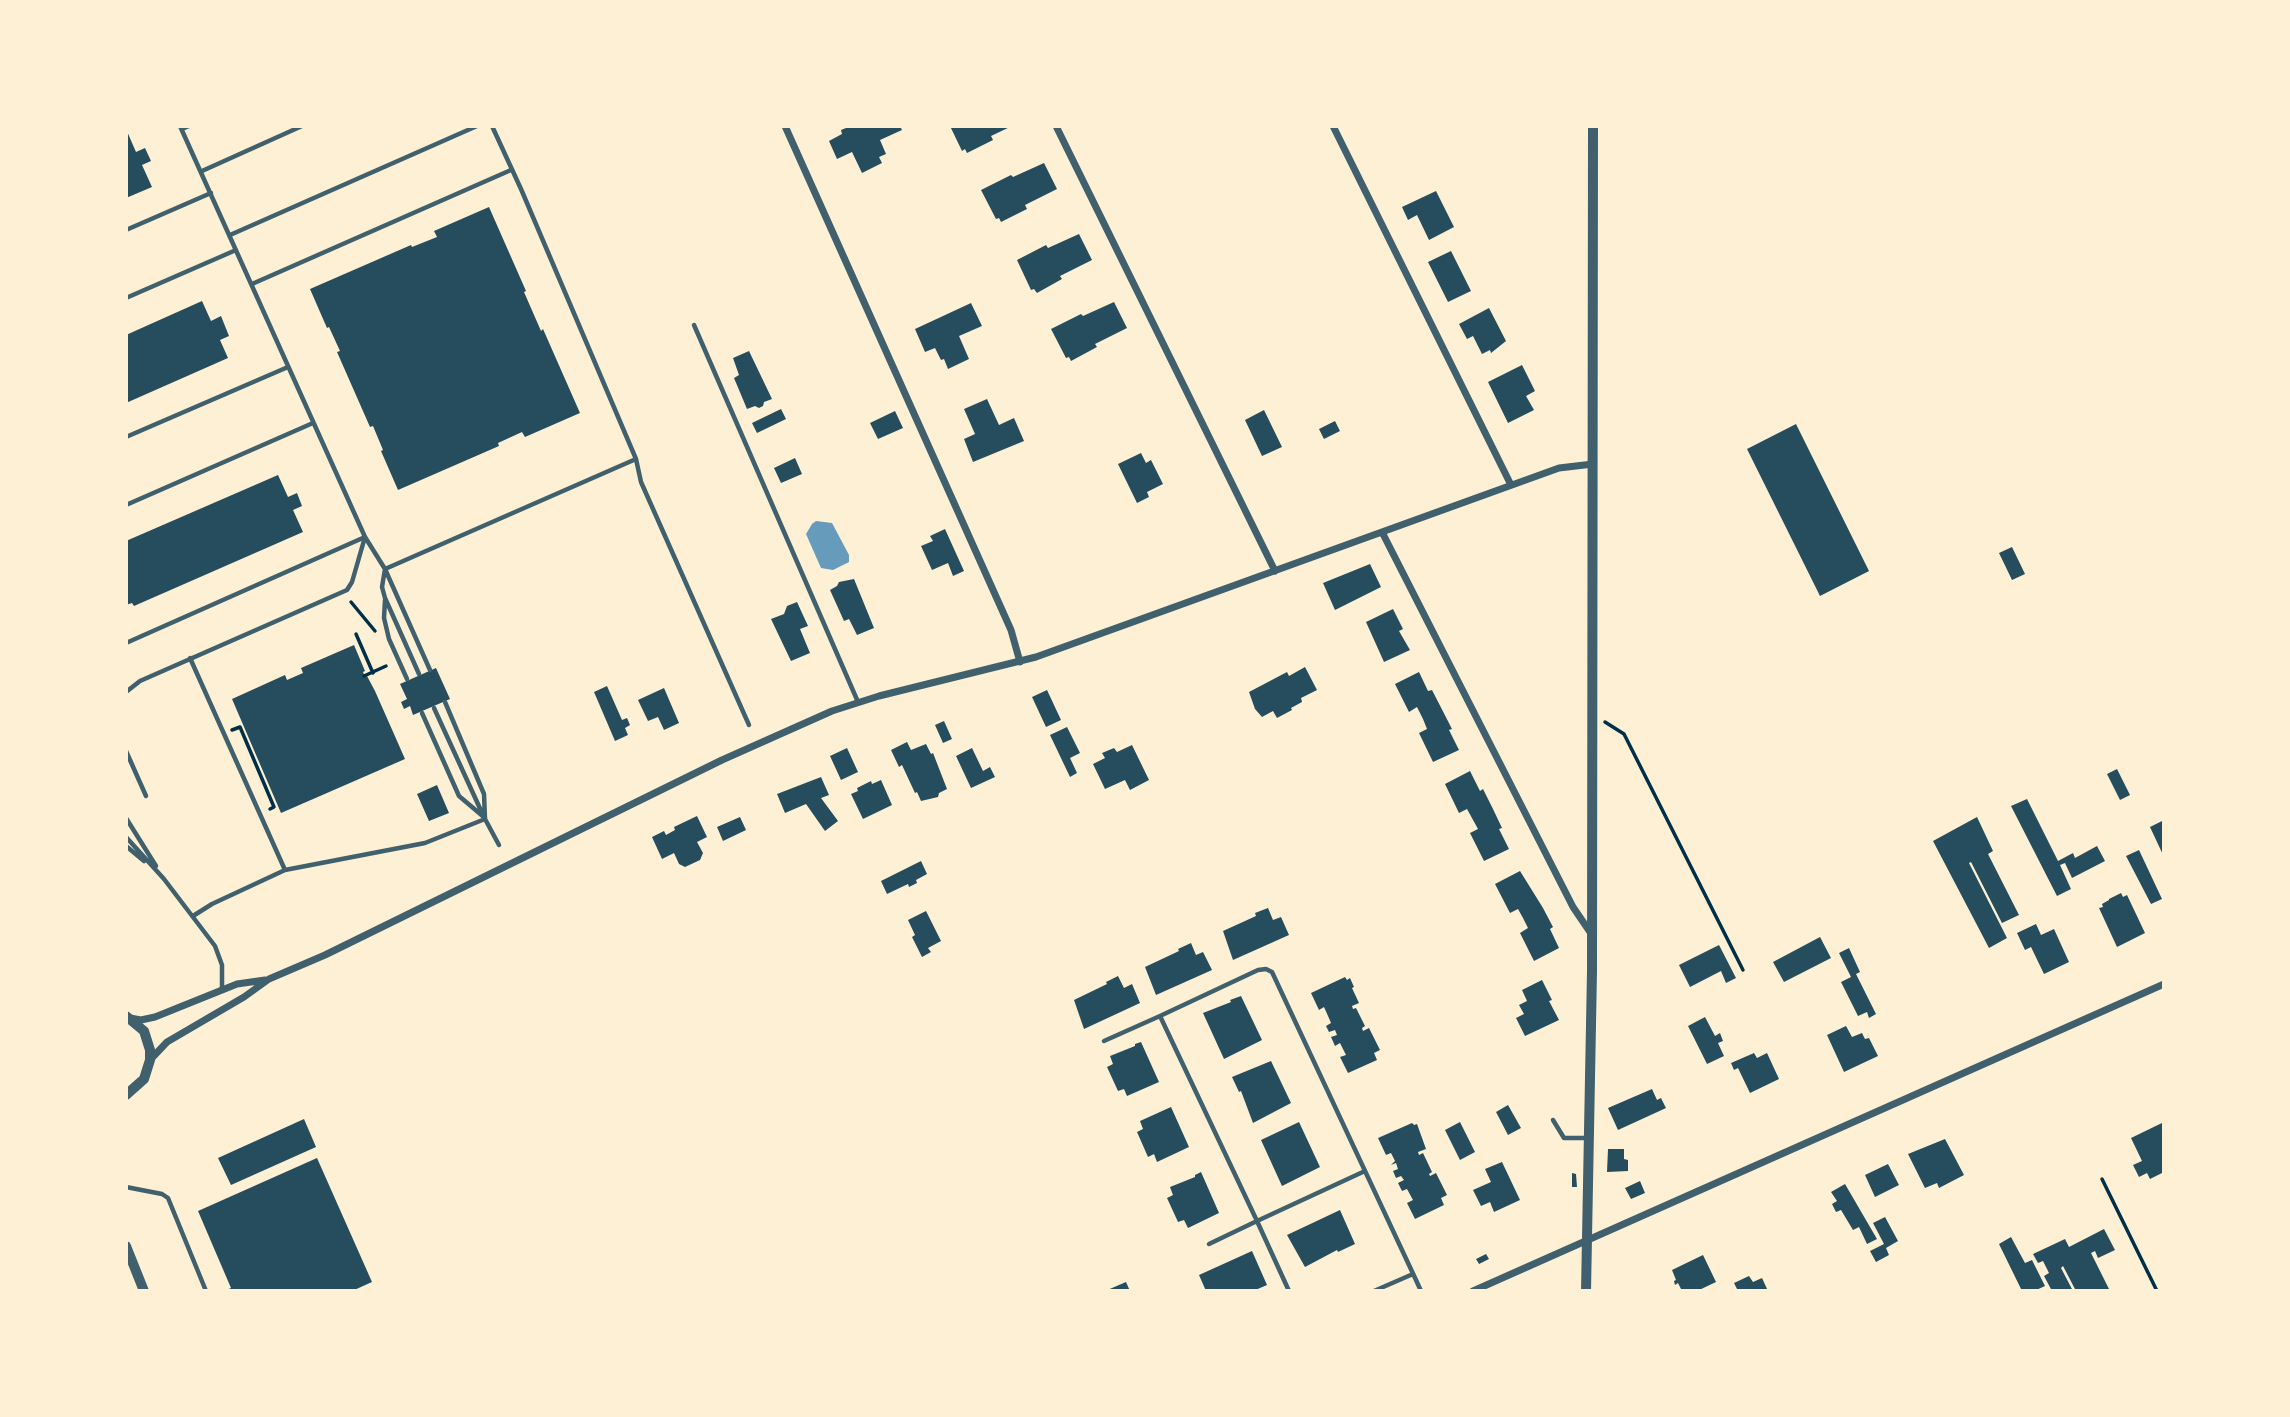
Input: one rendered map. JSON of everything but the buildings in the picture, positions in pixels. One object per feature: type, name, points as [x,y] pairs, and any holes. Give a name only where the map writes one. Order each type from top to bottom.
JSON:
[{"type":"street","points":[[785,126],[1011,630],[1020,662]]},
{"type":"street","points":[[1056,126],[1276,570]]},
{"type":"street","points":[[1333,126],[1511,485]]},
{"type":"street","points":[[1586,1291],[1591,932],[1593,126]]},
{"type":"street","points":[[150,1060],[167,1042],[244,997],[269,979],[325,955],[722,760],[821,715],[858,702],[1020,662],[1559,468],[1593,464]]},
{"type":"street","points":[[1382,532],[1573,907],[1591,932]]},
{"type":"street","points":[[128,1017],[141,1020],[155,1017],[237,984],[269,979]]},
{"type":"street","points":[[1473,1291],[2164,984]]},
{"type":"street","points":[[126,1095],[144,1079],[150,1060],[144,1031],[128,1017]]},
{"type":"street","points":[[126,1246],[141,1290]]},
{"type":"lane","points":[[189,126],[181,128],[365,537],[385,569],[430,670]]},
{"type":"lane","points":[[202,171],[302,126]]},
{"type":"lane","points":[[230,235],[477,126]]},
{"type":"lane","points":[[492,126],[636,459],[641,482],[749,725]]},
{"type":"lane","points":[[252,284],[511,170]]},
{"type":"lane","points":[[126,230],[211,193]]},
{"type":"lane","points":[[126,298],[236,250]]},
{"type":"lane","points":[[694,325],[858,702]]},
{"type":"lane","points":[[126,438],[289,367]]},
{"type":"lane","points":[[126,505],[313,423]]},
{"type":"lane","points":[[385,569],[636,459]]},
{"type":"lane","points":[[126,643],[365,537]]},
{"type":"lane","points":[[126,692],[140,681],[347,590],[352,582],[365,537]]},
{"type":"lane","points":[[385,569],[382,587],[385,598],[419,674]]},
{"type":"lane","points":[[385,598],[384,618],[389,639],[407,679]]},
{"type":"lane","points":[[190,659],[285,870]]},
{"type":"lane","points":[[445,702],[484,794],[485,819]]},
{"type":"lane","points":[[434,708],[499,845]]},
{"type":"lane","points":[[422,713],[459,796],[485,819]]},
{"type":"lane","points":[[126,751],[146,796]]},
{"type":"lane","points":[[126,818],[164,879]]},
{"type":"lane","points":[[193,916],[212,904],[285,870],[425,843],[485,819]]},
{"type":"lane","points":[[126,837],[164,879],[220,955],[222,990]]},
{"type":"lane","points":[[126,846],[164,879]]},
{"type":"lane","points":[[1104,1041],[1258,970],[1266,969],[1272,972],[1421,1291]]},
{"type":"lane","points":[[1160,1016],[1289,1291]]},
{"type":"lane","points":[[1553,1120],[1564,1138],[1589,1139]]},
{"type":"lane","points":[[1209,1244],[1365,1171]]},
{"type":"lane","points":[[126,1187],[162,1194],[168,1198],[206,1291]]},
{"type":"lane","points":[[1374,1291],[1413,1273]]},
{"type":"path","points":[[351,602],[377,633]]},
{"type":"path","points":[[356,634],[373,673]]},
{"type":"path","points":[[364,676],[386,666]]},
{"type":"path","points":[[1592,722],[1606,722],[1624,734],[1743,970]]},
{"type":"path","points":[[224,734],[240,727],[274,807],[259,814]]},
{"type":"path","points":[[2102,1179],[2157,1291]]},
{"type":"water","points":[[816,521],[832,523],[849,555],[849,562],[833,570],[821,568],[806,534]]}]
